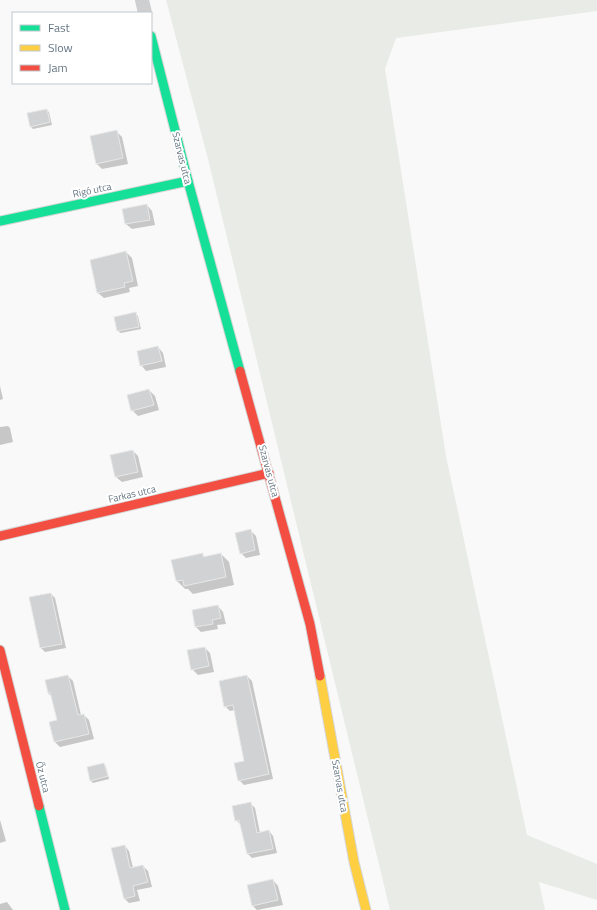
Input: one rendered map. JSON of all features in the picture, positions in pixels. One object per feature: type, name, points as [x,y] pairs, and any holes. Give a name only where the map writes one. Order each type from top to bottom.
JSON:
[{"type":"street","points":[[142,0],[145,12]]},
{"type":"street","name":"Szarvas utca","points":[[152,40],[188,181],[310,624],[354,862],[366,910]]},
{"type":"street","name":"Rigó utca","points":[[0,221],[188,181]]},
{"type":"street","name":"Farkas utca","points":[[0,536],[269,473]]},
{"type":"street","name":"Őz utca","points":[[0,650],[65,910]]},
{"type":"shaded area","points":[[166,0],[597,0],[597,11],[396,38],[385,69],[446,456],[527,835],[597,864],[597,900],[539,882],[545,910],[390,910],[208,159]]},
{"type":"building","points":[[47,109],[50,122],[30,127],[27,113]]},
{"type":"building","points":[[117,130],[123,158],[96,164],[90,136]]},
{"type":"building","points":[[147,204],[150,220],[125,224],[122,209]]},
{"type":"building","points":[[126,251],[133,281],[124,283],[125,287],[97,293],[90,260]]},
{"type":"building","points":[[136,312],[139,327],[117,331],[114,317]]},
{"type":"building","points":[[158,346],[162,361],[140,366],[137,351]]},
{"type":"building","points":[[149,389],[154,405],[131,411],[127,395]]},
{"type":"building","points":[[133,450],[138,472],[115,477],[110,455]]},
{"type":"building","points":[[251,529],[255,550],[240,554],[235,533]]},
{"type":"building","points":[[203,553],[203,557],[221,553],[226,577],[184,586],[183,580],[176,581],[171,560]]},
{"type":"building","points":[[51,593],[62,644],[40,648],[29,597]]},
{"type":"building","points":[[218,605],[221,618],[212,620],[213,624],[195,627],[192,610]]},
{"type":"building","points":[[205,647],[209,666],[191,670],[187,650]]},
{"type":"building","points":[[68,675],[78,715],[84,714],[89,734],[54,742],[49,722],[57,720],[50,692],[48,693],[45,680]]},
{"type":"building","points":[[247,675],[269,774],[238,781],[234,763],[244,761],[233,705],[224,707],[219,681]]},
{"type":"building","points":[[104,763],[108,776],[90,781],[87,767]]},
{"type":"building","points":[[251,802],[257,833],[269,830],[273,849],[247,854],[239,820],[235,821],[232,806]]},
{"type":"building","points":[[125,845],[130,868],[143,865],[148,882],[133,886],[135,896],[124,899],[111,848]]},
{"type":"building","points":[[273,879],[278,900],[252,906],[247,885]]},
{"type":"traffic: fast","points":[[152,40],[188,181],[240,371]]},
{"type":"traffic: fast","points":[[0,221],[188,181]]},
{"type":"traffic: fast","points":[[39,806],[65,910]]},
{"type":"traffic: slow","points":[[320,676],[354,862],[366,910]]},
{"type":"traffic: jam","points":[[240,371],[310,624],[320,676]]},
{"type":"traffic: jam","points":[[0,536],[269,473]]},
{"type":"traffic: jam","points":[[0,650],[39,806]]}]
